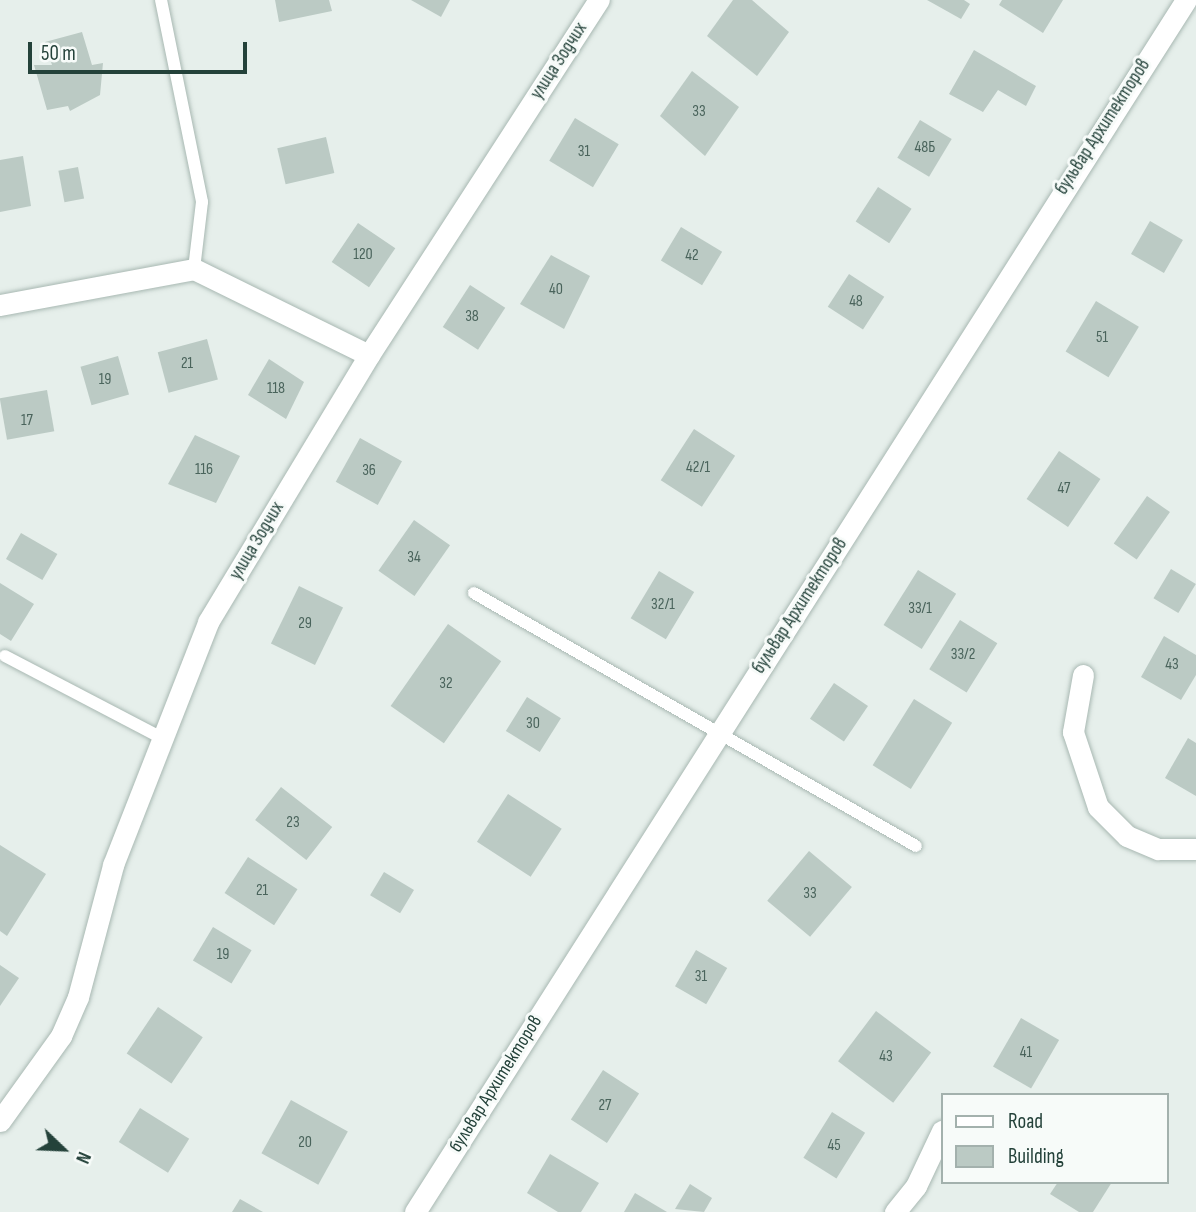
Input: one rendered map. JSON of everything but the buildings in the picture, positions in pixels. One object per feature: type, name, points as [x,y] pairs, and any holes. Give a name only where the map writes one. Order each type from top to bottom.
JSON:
[{"type":"street","name":"улица Зодчих","points":[[0,1121],[61,1036],[78,997],[113,865],[160,737],[208,622],[369,355],[598,0]]},
{"type":"street","name":"бульвар Архитекторов","points":[[415,1212],[1186,0]]},
{"type":"street","points":[[0,305],[194,269],[369,355]]},
{"type":"street","points":[[1083,675],[1073,732],[1098,807],[1127,836],[1158,849],[1196,849]]},
{"type":"street","points":[[895,1212],[916,1186],[940,1135]]},
{"type":"lane","points":[[161,0],[202,202],[194,269]]},
{"type":"lane","points":[[474,593],[721,730],[916,846]]},
{"type":"lane","points":[[5,656],[160,737]]}]
